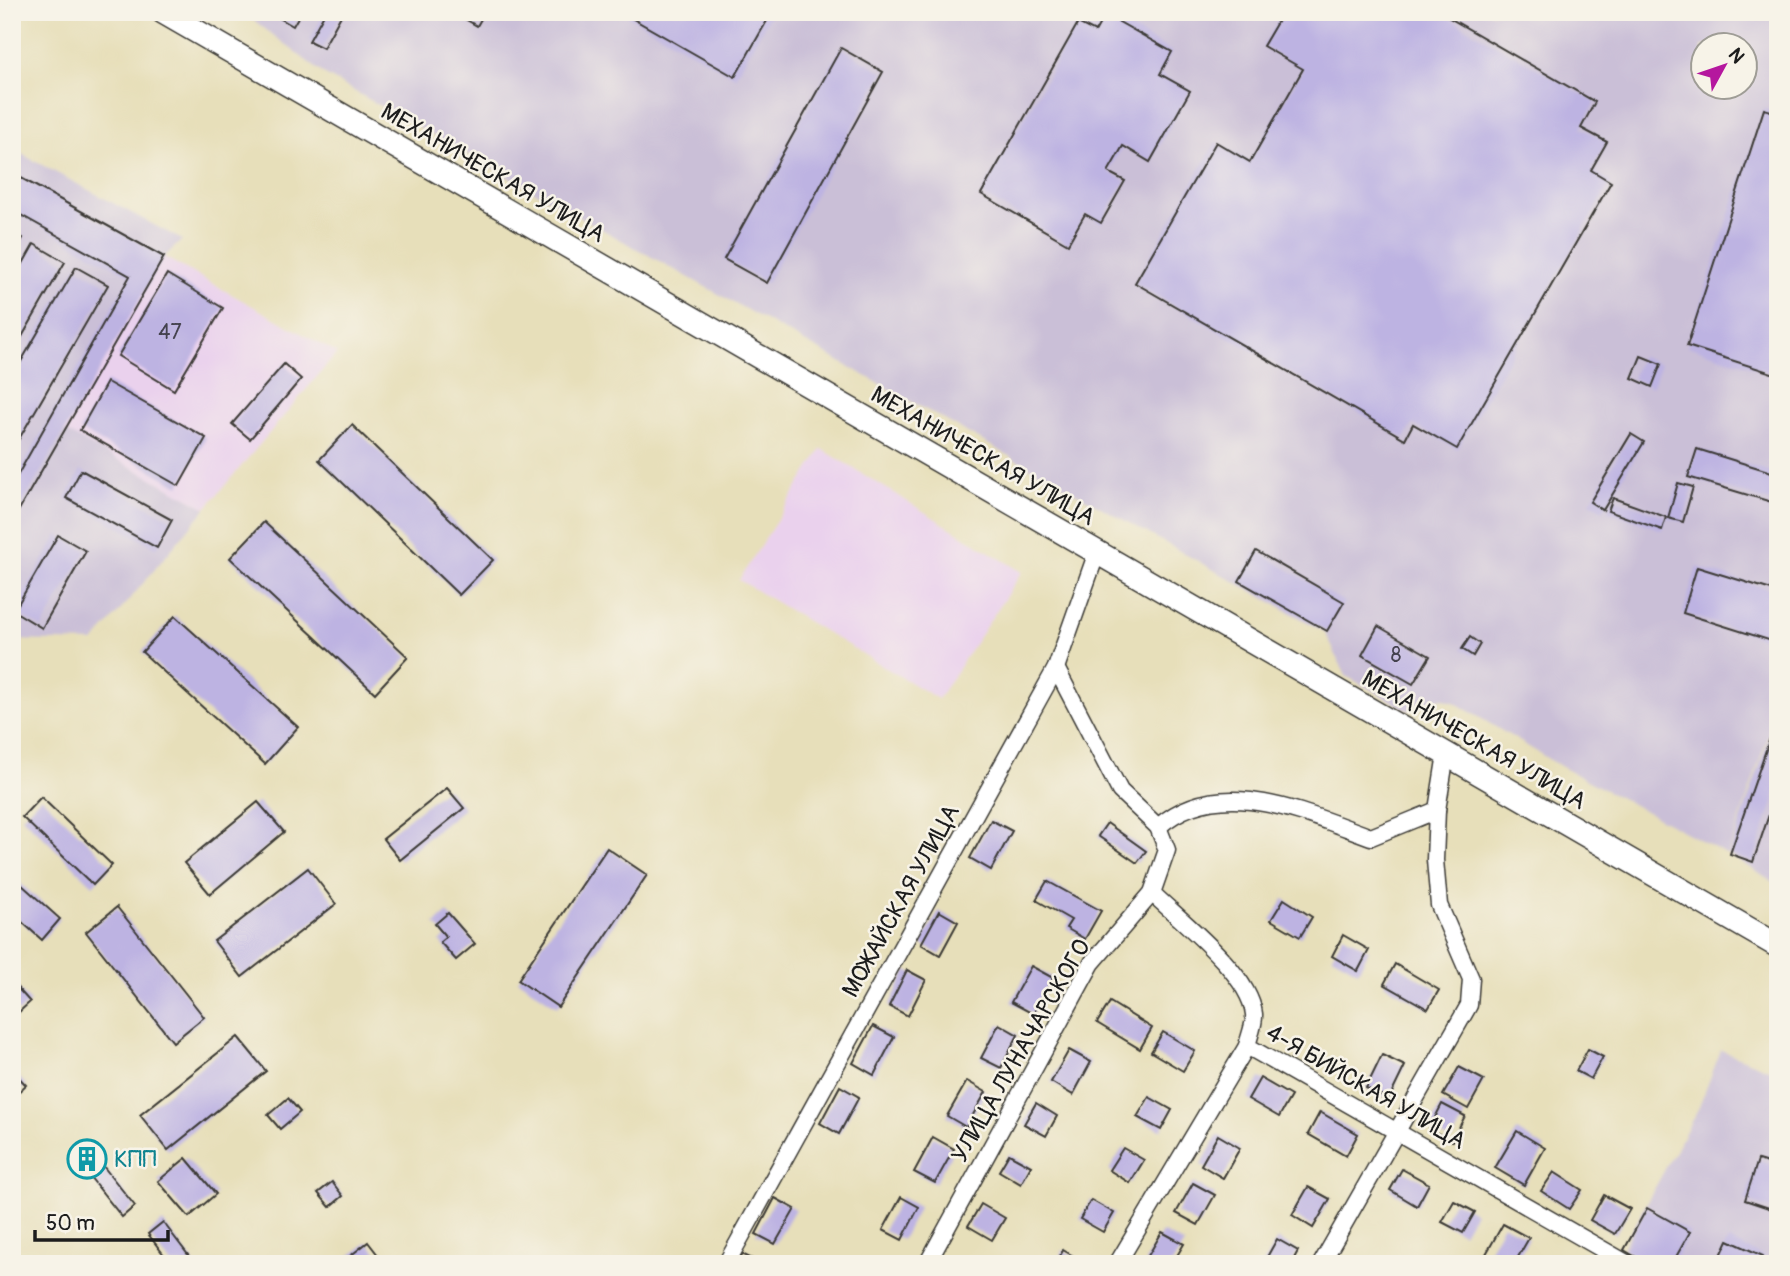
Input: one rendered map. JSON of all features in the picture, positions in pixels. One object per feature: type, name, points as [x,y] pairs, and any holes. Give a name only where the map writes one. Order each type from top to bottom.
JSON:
[{"type":"street","name":"МЕХАНИЧЕСКАЯ УЛИЦА","points":[[163,12],[1778,946]]},
{"type":"street","name":"МОЖАЙСКАЯ УЛИЦА","points":[[726,1264],[1056,668],[1097,552]]},
{"type":"street","points":[[1056,668],[1120,791],[1158,827],[1174,812],[1223,800],[1266,801],[1371,837],[1437,810]]},
{"type":"street","points":[[1321,1264],[1469,1005],[1471,979],[1440,905],[1435,860],[1437,810],[1446,754]]},
{"type":"street","name":"УЛИЦА ЛУНАЧАРСКОГО","points":[[927,1264],[1092,963],[1153,893],[1167,850],[1158,827]]},
{"type":"street","name":"4-Я БИЙСКАЯ УЛИЦА","points":[[1153,893],[1223,962],[1244,989],[1254,1015],[1247,1046],[1628,1264]]},
{"type":"street","points":[[1117,1264],[1247,1046]]},
{"type":"shaded area","points":[[243,12],[1778,12],[1778,706],[1728,855],[1562,767],[1454,702],[1442,698],[1409,711],[1346,676],[1325,632],[325,75]]},
{"type":"shaded area","points":[[12,149],[182,240],[164,257],[65,431],[206,508],[94,642],[12,640]]},
{"type":"shaded area","points":[[164,257],[337,353],[206,508],[64,431]]},
{"type":"shaded area","points":[[822,449],[1022,572],[938,699],[739,580]]},
{"type":"shaded area","points":[[1778,710],[1778,885],[1729,855]]},
{"type":"shaded area","points":[[1721,1050],[1778,1073],[1778,1234],[1768,1264],[1650,1264],[1622,1248],[1699,1107]]},
{"type":"building","points":[[269,12],[301,12],[293,26]]},
{"type":"building","points":[[325,12],[343,12],[323,48],[309,41]]},
{"type":"building","points":[[453,12],[485,12],[477,26]]},
{"type":"building","points":[[621,12],[772,12],[735,77]]},
{"type":"building","points":[[1283,12],[1439,12],[1595,102],[1581,128],[1607,142],[1591,170],[1611,182],[1457,449],[1413,424],[1405,439],[1135,283],[1216,142],[1250,162],[1303,69],[1263,46]]},
{"type":"building","points":[[1105,14],[1172,52],[1160,74],[1190,91],[1150,162],[1123,146],[1108,172],[1125,181],[1101,223],[1085,214],[1068,244],[981,194],[1078,23],[1095,32]]},
{"type":"building","points":[[841,48],[883,72],[767,283],[724,259]]},
{"type":"building","points":[[1764,109],[1778,113],[1778,375],[1687,346]]},
{"type":"building","points":[[12,173],[164,257],[12,522],[12,485],[130,276],[12,210]]},
{"type":"building","points":[[12,231],[23,238],[12,257]]},
{"type":"building","points":[[34,244],[65,262],[12,354],[12,283]]},
{"type":"building","points":[[76,267],[108,285],[12,451],[12,377]]},
{"type":"building","points":[[167,274],[223,308],[174,390],[118,356]]},
{"type":"building","points":[[1641,356],[1661,364],[1652,387],[1632,378]]},
{"type":"building","points":[[284,364],[301,379],[250,439],[232,424]]},
{"type":"building","points":[[107,382],[206,438],[179,486],[80,430]]},
{"type":"building","points":[[352,425],[493,560],[459,595],[319,460]]},
{"type":"building","points":[[1631,434],[1644,442],[1603,510],[1590,502]]},
{"type":"building","points":[[1697,449],[1778,474],[1778,504],[1688,477]]},
{"type":"building","points":[[81,470],[172,520],[157,548],[66,498]]},
{"type":"building","points":[[1678,483],[1693,487],[1683,522],[1668,518]]},
{"type":"building","points":[[1613,498],[1666,517],[1662,530],[1608,511]]},
{"type":"building","points":[[264,522],[408,657],[375,693],[230,558]]},
{"type":"building","points":[[58,535],[86,551],[42,628],[14,611]]},
{"type":"building","points":[[1256,551],[1344,602],[1327,631],[1239,581]]},
{"type":"building","points":[[1697,567],[1778,592],[1778,643],[1683,613]]},
{"type":"building","points":[[175,616],[298,727],[265,764],[142,652]]},
{"type":"building","points":[[1378,626],[1430,656],[1413,684],[1362,655]]},
{"type":"building","points":[[1470,637],[1480,644],[1473,656],[1462,649]]},
{"type":"building","points":[[1778,715],[1778,788],[1753,862],[1730,854]]},
{"type":"building","points":[[447,788],[464,808],[400,860],[383,839]]},
{"type":"building","points":[[41,797],[112,865],[93,885],[22,817]]},
{"type":"building","points":[[258,802],[284,832],[210,894],[184,863]]},
{"type":"building","points":[[991,820],[1012,831],[991,870],[970,858]]},
{"type":"building","points":[[1107,823],[1146,851],[1137,863],[1098,836]]},
{"type":"building","points":[[607,848],[647,875],[558,1007],[518,980]]},
{"type":"building","points":[[308,868],[336,904],[242,977],[214,941]]},
{"type":"building","points":[[12,876],[60,919],[42,940],[12,913]]},
{"type":"building","points":[[1047,881],[1101,911],[1085,939],[1066,928],[1071,920],[1036,900]]},
{"type":"building","points":[[1284,899],[1312,917],[1300,937],[1271,920]]},
{"type":"building","points":[[117,907],[204,1017],[173,1042],[86,932]]},
{"type":"building","points":[[939,911],[958,922],[940,955],[921,944]]},
{"type":"building","points":[[448,913],[475,944],[456,960],[440,942],[446,937],[435,924]]},
{"type":"building","points":[[1343,935],[1369,950],[1358,971],[1332,956]]},
{"type":"building","points":[[1395,964],[1439,990],[1428,1009],[1384,984]]},
{"type":"building","points":[[1031,966],[1053,978],[1033,1014],[1011,1002]]},
{"type":"building","points":[[907,970],[926,980],[908,1016],[889,1006]]},
{"type":"building","points":[[12,982],[30,1002],[19,1012],[12,1004]]},
{"type":"building","points":[[1110,1002],[1152,1028],[1140,1049],[1097,1023]]},
{"type":"building","points":[[999,1024],[1018,1035],[1001,1068],[981,1058]]},
{"type":"building","points":[[873,1026],[894,1037],[874,1075],[853,1063]]},
{"type":"building","points":[[1163,1032],[1195,1051],[1183,1071],[1151,1052]]},
{"type":"building","points":[[238,1037],[266,1071],[168,1150],[140,1115]]},
{"type":"building","points":[[1588,1049],[1603,1057],[1591,1079],[1576,1071]]},
{"type":"building","points":[[1069,1050],[1091,1062],[1073,1095],[1051,1082]]},
{"type":"building","points":[[1382,1055],[1405,1066],[1389,1099],[1366,1088]]},
{"type":"building","points":[[1459,1067],[1484,1080],[1468,1109],[1443,1095]]},
{"type":"building","points":[[12,1070],[26,1085],[15,1095],[12,1093]]},
{"type":"building","points":[[1260,1078],[1291,1096],[1279,1117],[1248,1099]]},
{"type":"building","points":[[967,1081],[986,1092],[966,1127],[947,1116]]},
{"type":"building","points":[[840,1086],[859,1097],[839,1134],[820,1123]]},
{"type":"building","points":[[1149,1097],[1172,1110],[1161,1130],[1137,1117]]},
{"type":"building","points":[[288,1098],[300,1112],[280,1129],[268,1115]]},
{"type":"building","points":[[1036,1103],[1057,1116],[1046,1136],[1024,1124]]},
{"type":"building","points":[[1442,1104],[1465,1116],[1452,1141],[1429,1129]]},
{"type":"building","points":[[1320,1112],[1358,1134],[1346,1156],[1308,1134]]},
{"type":"building","points":[[1517,1131],[1545,1148],[1524,1185],[1495,1168]]},
{"type":"building","points":[[1218,1135],[1240,1148],[1223,1178],[1201,1165]]},
{"type":"building","points":[[933,1137],[954,1149],[935,1183],[914,1172]]},
{"type":"building","name":"КПП","points":[[85,1143],[102,1164],[88,1175],[72,1154]]},
{"type":"building","points":[[1123,1148],[1144,1160],[1130,1183],[1109,1170]]},
{"type":"building","points":[[1009,1154],[1031,1166],[1021,1184],[999,1171]]},
{"type":"building","points":[[186,1158],[216,1194],[189,1217],[158,1181]]},
{"type":"building","points":[[1758,1160],[1778,1166],[1778,1211],[1745,1200]]},
{"type":"building","points":[[103,1166],[135,1206],[122,1217],[90,1177]]},
{"type":"building","points":[[1402,1169],[1429,1184],[1417,1206],[1390,1190]]},
{"type":"building","points":[[1554,1172],[1582,1190],[1569,1209],[1541,1191]]},
{"type":"building","points":[[332,1182],[343,1196],[330,1207],[318,1193]]},
{"type":"building","points":[[1193,1183],[1215,1195],[1198,1225],[1176,1213]]},
{"type":"building","points":[[1308,1187],[1330,1199],[1313,1228],[1292,1215]]},
{"type":"building","points":[[1604,1195],[1630,1209],[1615,1234],[1590,1220]]},
{"type":"building","points":[[901,1197],[919,1207],[902,1240],[883,1230]]},
{"type":"building","points":[[775,1198],[795,1209],[775,1244],[756,1234]]},
{"type":"building","points":[[1091,1200],[1114,1213],[1103,1232],[1080,1219]]},
{"type":"building","points":[[1454,1201],[1475,1212],[1463,1233],[1442,1222]]},
{"type":"building","points":[[981,1204],[1005,1218],[992,1240],[968,1226]]},
{"type":"building","points":[[1647,1208],[1690,1232],[1672,1264],[1648,1264],[1624,1250]]},
{"type":"building","points":[[163,1222],[195,1264],[171,1264],[148,1234]]},
{"type":"building","points":[[1503,1224],[1529,1238],[1514,1264],[1488,1264],[1482,1261]]},
{"type":"building","points":[[1162,1232],[1184,1244],[1172,1264],[1149,1264],[1145,1261]]},
{"type":"building","points":[[1277,1239],[1298,1251],[1291,1264],[1263,1264]]},
{"type":"building","points":[[1728,1240],[1763,1256],[1760,1264],[1717,1264]]},
{"type":"building","points":[[368,1242],[385,1264],[340,1264]]},
{"type":"building","points":[[1063,1250],[1087,1264],[1056,1264]]},
{"type":"building","points":[[742,1254],[762,1264],[737,1264]]},
{"type":"place","name":"КПП","points":[[87,1159]]}]
